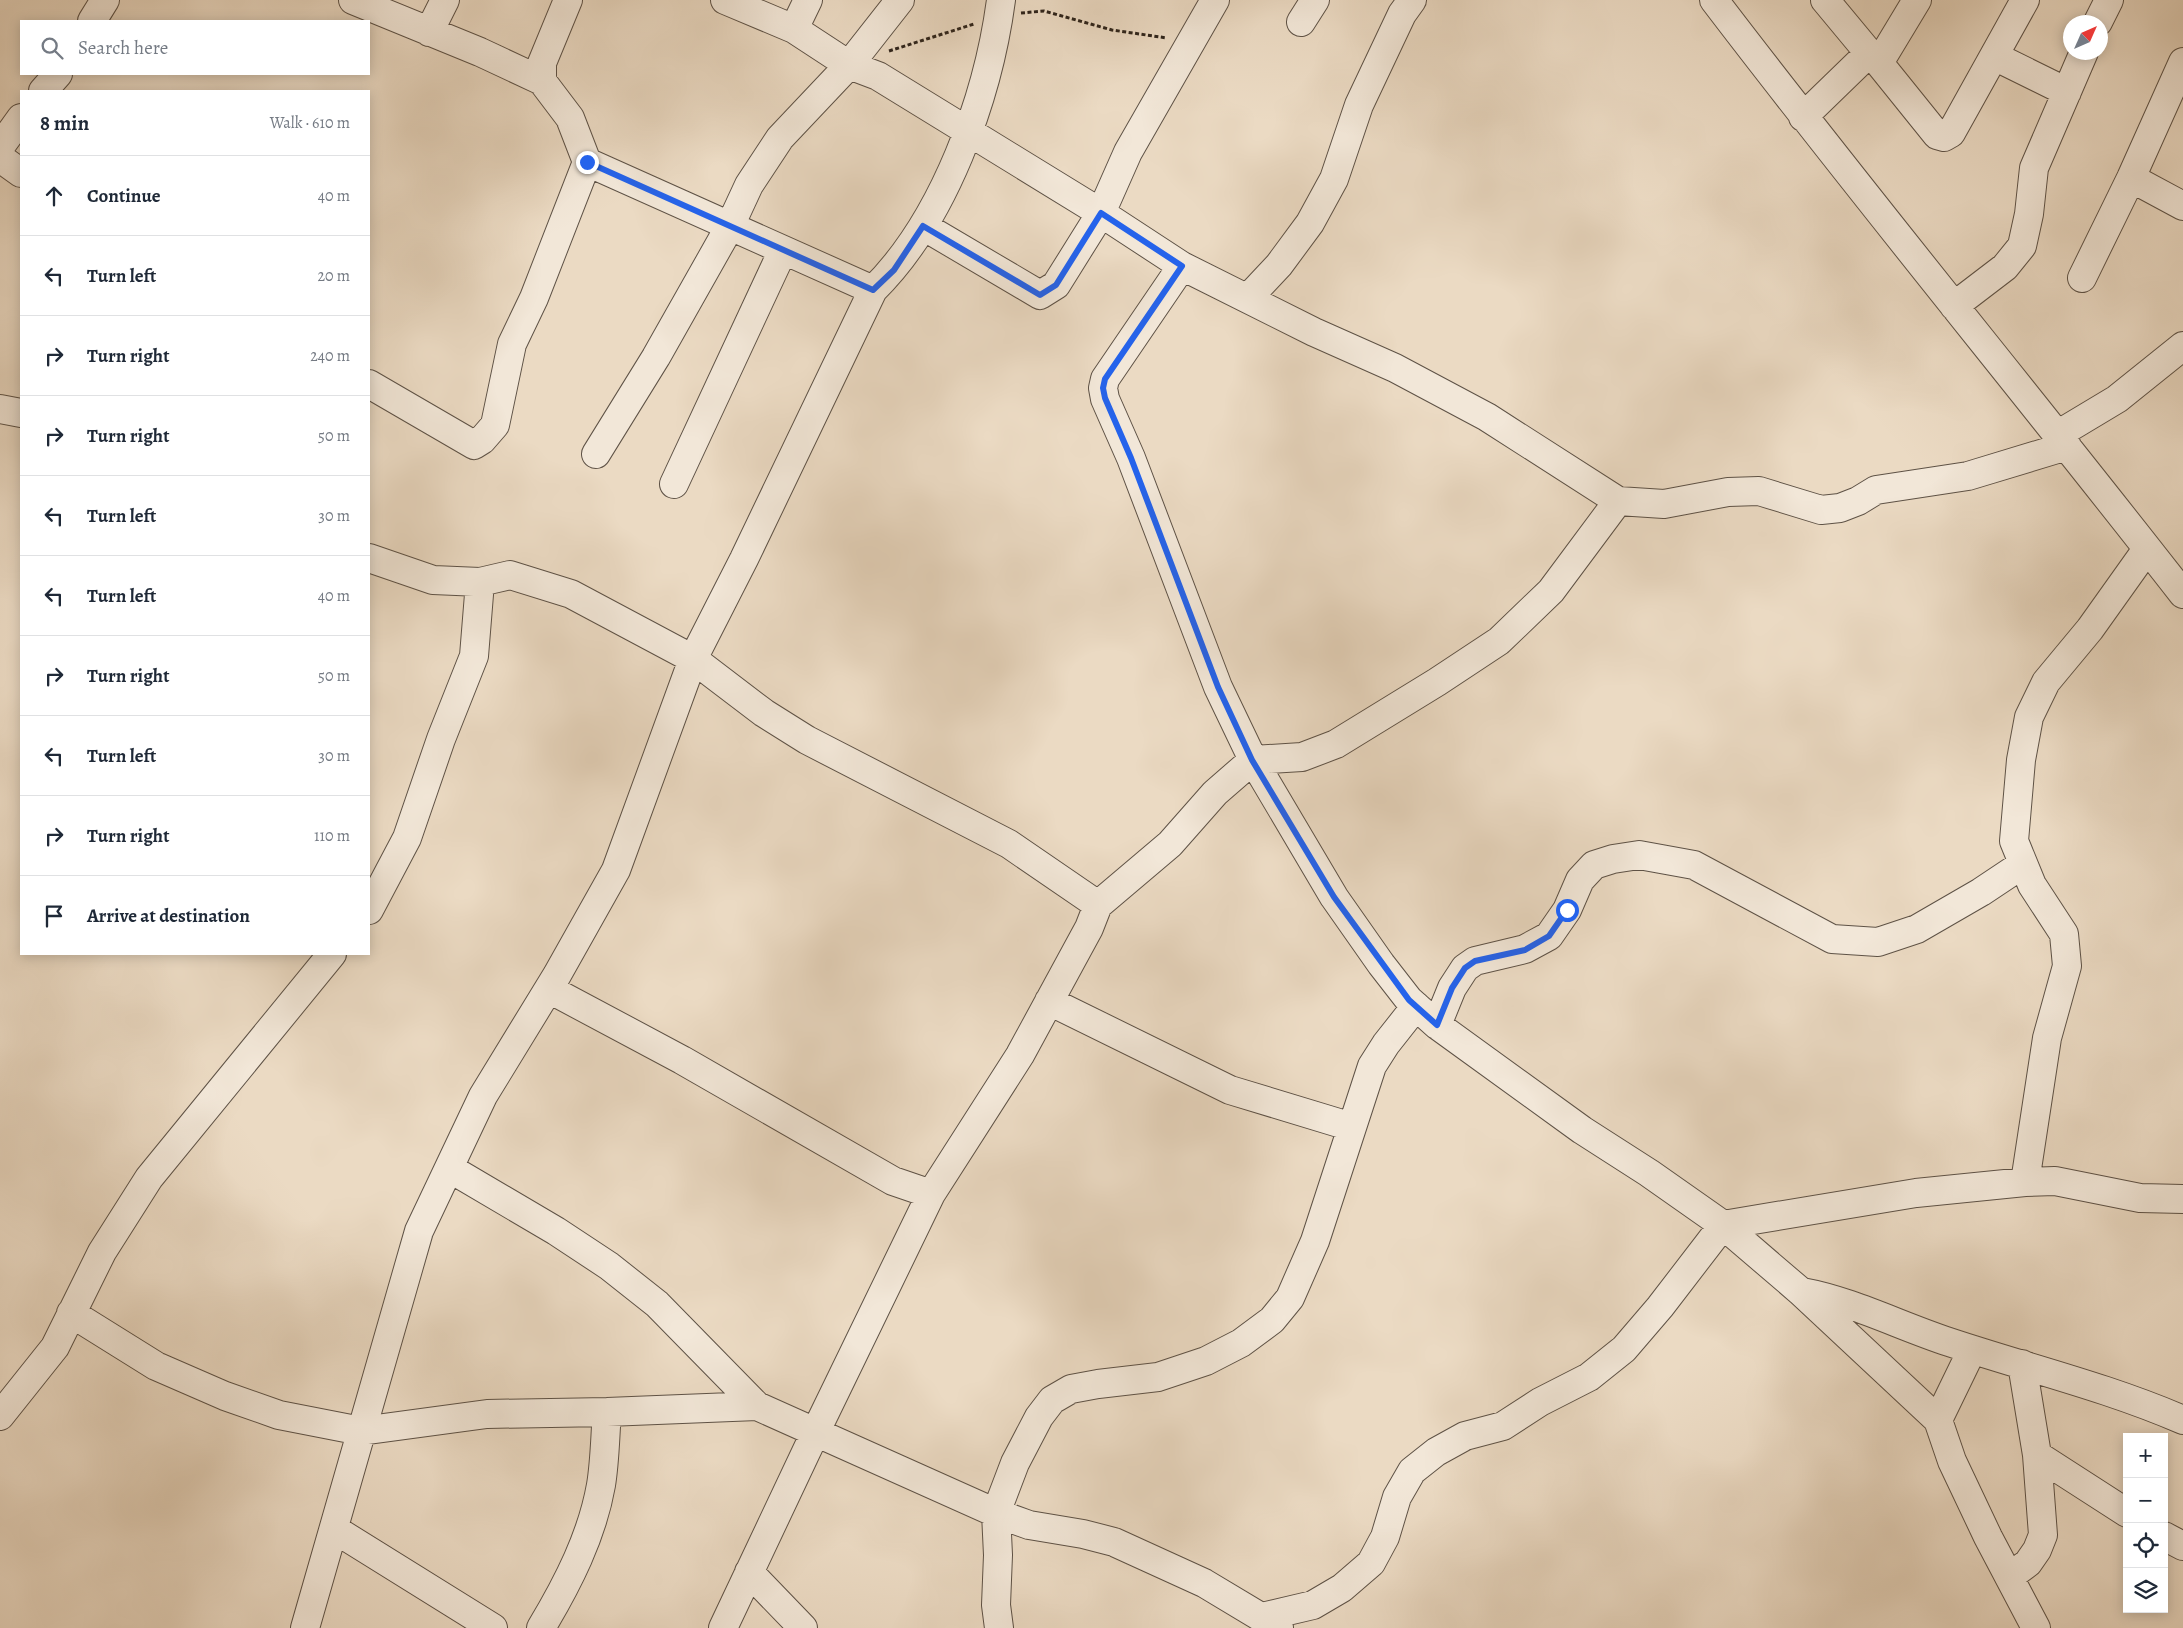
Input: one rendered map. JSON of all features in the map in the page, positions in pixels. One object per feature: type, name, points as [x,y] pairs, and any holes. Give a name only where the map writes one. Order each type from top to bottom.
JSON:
[{"type":"street","points":[[93,20],[105,0]]},
{"type":"street","points":[[354,0],[542,81],[570,118],[587,162],[534,298],[512,344],[495,425],[486,436],[474,445],[370,385]]},
{"type":"street","points":[[429,32],[445,0]]},
{"type":"street","points":[[542,81],[542,63],[568,0]]},
{"type":"street","points":[[725,0],[794,29],[849,65],[878,76],[1101,213],[1182,266],[1314,332],[1395,368],[1487,417],[1618,501],[1664,504],[1728,492],[1759,491],[1821,510],[1840,508],[1876,490],[1968,476],[2062,441],[2118,399],[2183,346]]},
{"type":"street","points":[[794,29],[808,0]]},
{"type":"street","points":[[596,454],[656,357],[730,226],[749,185],[780,138],[849,65],[900,0]]},
{"type":"street","points":[[305,1628],[419,1230],[483,1096],[549,989],[616,870],[693,659],[749,550],[873,290],[894,270],[923,226],[969,131],[980,97],[1002,0]]},
{"type":"street","points":[[923,226],[1040,295],[1056,285],[1101,213],[1128,152],[1215,0]]},
{"type":"street","points":[[1248,298],[1279,265],[1310,223],[1334,179],[1359,105],[1402,14],[1412,0]]},
{"type":"street","points":[[1714,0],[1803,117],[2183,594]]},
{"type":"street","points":[[1825,0],[1937,135],[1944,137],[1951,133],[2025,0]]},
{"type":"street","points":[[1803,117],[1874,58],[1917,0]]},
{"type":"street","points":[[2102,15],[2109,0]]},
{"type":"street","points":[[1994,56],[2067,92]]},
{"type":"street","points":[[1954,306],[2005,267],[2022,246],[2029,214],[2034,168],[2081,60]]},
{"type":"street","points":[[2082,278],[2131,178],[2183,62]]},
{"type":"street","points":[[44,90],[57,75]]},
{"type":"street","points":[[0,147],[20,119]]},
{"type":"street","points":[[0,158],[20,172]]},
{"type":"street","points":[[587,162],[873,290]]},
{"type":"street","points":[[2131,178],[2183,206]]},
{"type":"street","points":[[674,484],[783,250]]},
{"type":"street","points":[[1182,266],[1105,379],[1103,392],[1134,466],[1218,687],[1252,760],[1334,897],[1409,1000],[1437,1025],[1582,1130],[1649,1173],[1723,1225],[1800,1291],[1938,1420],[1952,1461],[2036,1628]]},
{"type":"street","points":[[0,409],[20,414]]},
{"type":"street","points":[[724,1628],[816,1431],[931,1194],[1020,1055],[1089,928],[1098,905],[1170,844],[1215,793],[1252,760],[1302,757],[1336,744],[1437,682],[1499,641],[1551,591],[1618,501]]},
{"type":"street","points":[[2025,1182],[2047,1038],[2067,966],[2064,934],[2032,885],[2014,842],[2019,777],[2029,717],[2046,682],[2090,629],[2148,548]]},
{"type":"street","points":[[370,558],[433,580],[480,582],[510,575],[571,594],[693,659],[764,712],[807,740],[1008,844],[1098,905]]},
{"type":"street","points":[[370,908],[407,838],[441,739],[474,656],[480,582]]},
{"type":"street","points":[[1437,1025],[1452,988],[1465,968],[1475,961],[1525,950],[1549,936],[1567,910],[1580,880],[1594,865],[1613,858],[1639,855],[1694,865],[1832,939],[1878,942],[1917,929],[1981,892],[2023,864]]},
{"type":"street","points":[[0,1416],[55,1347],[102,1252],[149,1178],[331,955]]},
{"type":"street","points":[[549,989],[682,1060],[893,1181],[931,1194]]},
{"type":"street","points":[[1049,1001],[1230,1090],[1352,1127]]},
{"type":"street","points":[[995,1625],[998,1555],[996,1513],[1015,1464],[1039,1417],[1052,1400],[1071,1389],[1158,1377],[1206,1361],[1241,1343],[1272,1320],[1290,1298],[1315,1241],[1372,1066],[1386,1044],[1416,1006]]},
{"type":"street","points":[[449,1168],[556,1231],[609,1266],[657,1304],[757,1406],[996,1513],[1029,1525],[1083,1534],[1114,1542],[1204,1583],[1270,1623],[1314,1605],[1342,1588],[1372,1562],[1385,1537],[1397,1497],[1412,1471],[1436,1452],[1465,1436],[1503,1426],[1540,1402],[1590,1377],[1624,1349],[1660,1307],[1723,1225],[1916,1193],[2025,1182],[2055,1181],[2140,1198],[2183,1199]]},
{"type":"street","points":[[1800,1291],[1828,1296],[1910,1329],[1972,1350],[2065,1376],[2137,1400],[2183,1420]]},
{"type":"street","points":[[71,1313],[156,1366],[225,1396],[279,1415],[361,1431],[487,1414],[607,1412],[757,1406]]},
{"type":"street","points":[[1938,1420],[1972,1350]]},
{"type":"street","points":[[2009,1577],[2028,1563],[2037,1550],[2043,1535],[2037,1455],[2022,1364]]},
{"type":"street","points":[[541,1628],[563,1591],[589,1532],[601,1484],[607,1412]]},
{"type":"street","points":[[2037,1455],[2123,1510]]},
{"type":"street","points":[[334,1529],[493,1628]]},
{"type":"street","points":[[2168,1538],[2183,1546]]},
{"type":"street","points":[[749,1572],[803,1628]]},
{"type":"route","points":[[587,162],[873,290],[894,270],[923,226],[1040,295],[1056,285],[1101,213],[1182,266],[1105,379],[1103,392],[1131,458],[1218,687],[1252,760],[1334,897],[1409,1000],[1437,1025],[1452,988],[1465,968],[1475,961],[1525,950],[1549,936],[1567,910]]}]
